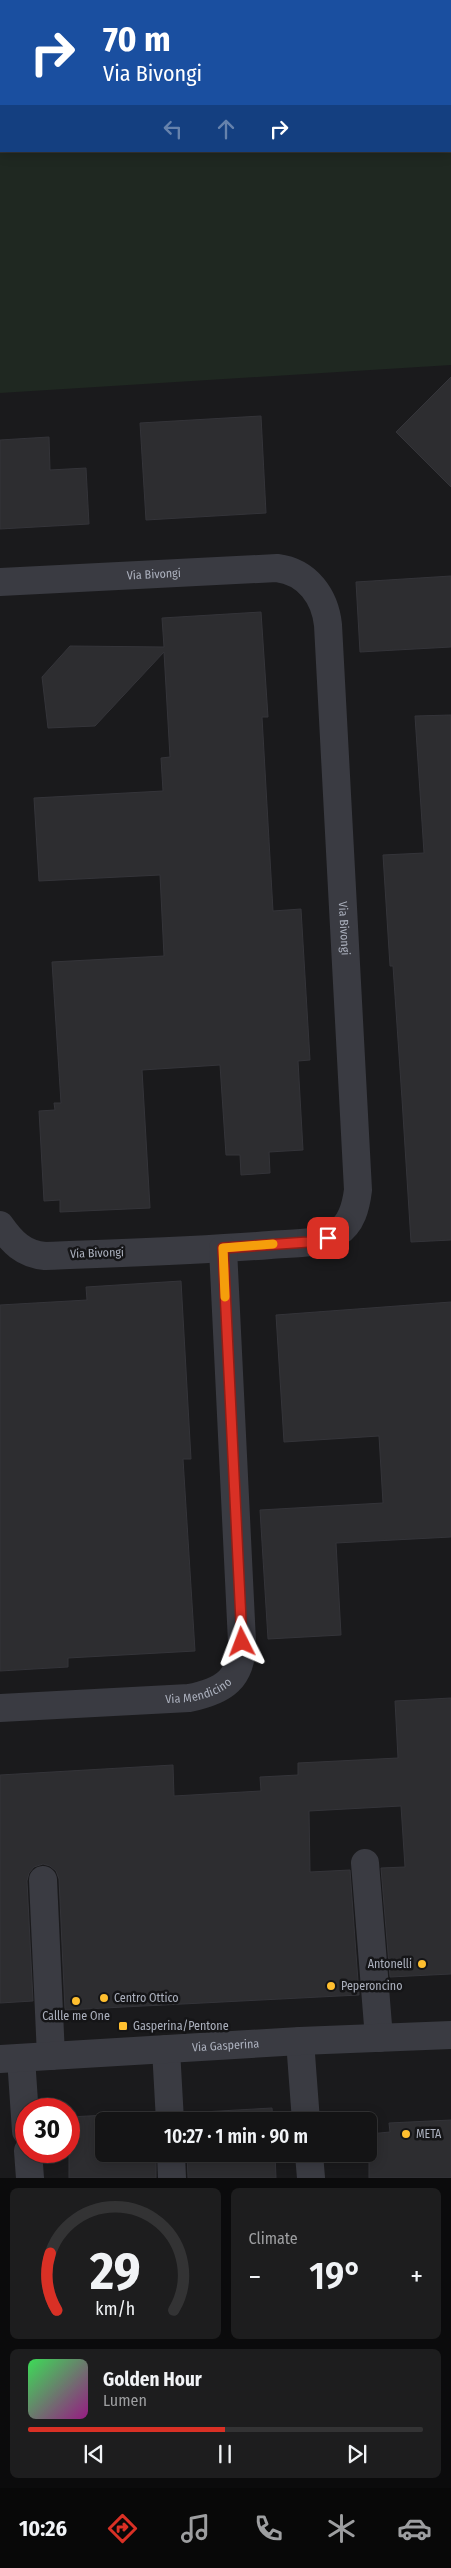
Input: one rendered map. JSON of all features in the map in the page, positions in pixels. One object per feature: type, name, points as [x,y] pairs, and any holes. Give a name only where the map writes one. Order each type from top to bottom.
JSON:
[{"type":"street","name":"Via Bivongi","points":[[0,582],[277,568],[295,573],[311,584],[325,607],[328,625],[357,1200],[355,1209],[344,1228],[328,1238],[308,1242],[223,1248],[35,1255],[20,1248],[0,1225]]},
{"type":"street","name":"Via Mendicino","points":[[0,1708],[190,1698],[217,1690],[236,1674],[240,1663],[242,1642],[223,1248]]},
{"type":"street","points":[[364,1863],[378,2038]]},
{"type":"street","points":[[42,1880],[51,2056]]},
{"type":"street","name":"Via Gasperina","points":[[10,2059],[300,2041],[451,2035]]},
{"type":"street","points":[[300,2041],[305,2112]]},
{"type":"street","points":[[166,2049],[170,2112]]},
{"type":"street","points":[[10,2059],[19,2098]]},
{"type":"street","points":[[171,2162],[172,2178]]},
{"type":"street","points":[[310,2162],[311,2178]]},
{"type":"street","points":[[29,2163],[30,2178]]},
{"type":"shaded area","points":[[0,152],[451,152],[451,365],[0,393]]},
{"type":"building","points":[[451,377],[451,487],[396,432]]},
{"type":"building","points":[[261,416],[266,513],[146,520],[140,423]]},
{"type":"building","points":[[49,437],[50,470],[86,468],[89,524],[0,529],[0,440]]},
{"type":"building","points":[[451,576],[451,647],[360,652],[356,582]]},
{"type":"building","points":[[261,612],[268,717],[262,717],[273,911],[301,909],[310,1060],[298,1061],[303,1150],[269,1152],[270,1173],[241,1175],[240,1155],[226,1155],[220,1065],[142,1070],[150,1208],[60,1212],[60,1200],[44,1201],[39,1111],[55,1110],[54,1103],[61,1103],[52,962],[164,956],[160,875],[39,881],[34,798],[163,791],[161,758],[170,757],[164,652],[95,726],[48,728],[42,677],[70,646],[164,647],[162,618]]},
{"type":"building","points":[[451,715],[451,1240],[411,1242],[393,966],[390,966],[383,855],[424,853],[415,716]]},
{"type":"building","points":[[181,1281],[191,1459],[183,1459],[195,1651],[68,1658],[68,1667],[0,1671],[0,1305],[87,1300],[86,1287]]},
{"type":"building","points":[[451,1302],[451,1537],[336,1543],[341,1635],[268,1639],[260,1510],[383,1503],[379,1436],[284,1442],[276,1315]]},
{"type":"building","points":[[451,1698],[451,1974],[390,1977],[381,1868],[405,1867],[401,1806],[309,1811],[310,1872],[350,1870],[359,1995],[65,2010],[59,1879],[56,1871],[50,1866],[43,1864],[34,1867],[29,1873],[27,1881],[33,2001],[0,2003],[0,1775],[173,1765],[174,1796],[261,1791],[260,1777],[298,1775],[298,1763],[398,1758],[395,1701]]},
{"type":"building","points":[[272,2108],[272,2112],[202,2112]]},
{"type":"building","points":[[80,2116],[95,2116],[95,2162],[156,2162],[156,2178],[69,2178],[69,2163],[80,2163]]},
{"type":"building","points":[[451,2120],[451,2178],[369,2178],[369,2162],[377,2162],[377,2133],[390,2132],[389,2123]]},
{"type":"building","points":[[187,2162],[275,2162],[276,2178],[188,2178]]},
{"type":"slow traffic","points":[[225,1297],[223,1248],[273,1244]]},
{"type":"place","name":"Antonelli","points":[[422,1964]]},
{"type":"place","name":"Peperoncino","points":[[331,1986]]},
{"type":"place","name":"Centro Ottico","points":[[104,1998]]},
{"type":"place","name":"Callle me One","points":[[76,2001]]},
{"type":"place","name":"Gasperina/Pentone","points":[[123,2026]]},
{"type":"place","name":"META","points":[[406,2134]]},
{"type":"route","points":[[242,1642],[223,1248],[308,1242],[328,1238]]}]
